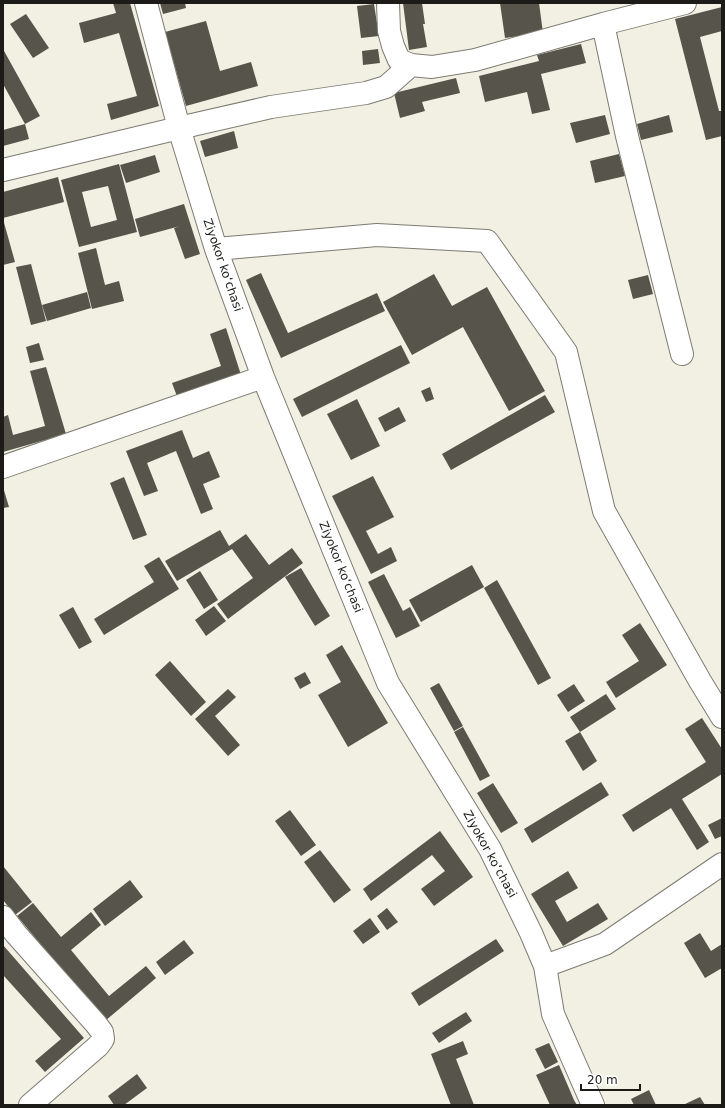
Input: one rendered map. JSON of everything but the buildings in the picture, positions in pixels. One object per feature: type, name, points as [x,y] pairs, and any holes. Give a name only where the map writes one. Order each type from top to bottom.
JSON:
[{"type":"street","name":"Ziyokor koʻchasi","points":[[146,3],[179,128],[216,249],[263,377],[388,683],[490,850],[531,933],[545,966],[553,1014],[593,1105]]},
{"type":"street","points":[[388,3],[389,31],[399,60],[411,65],[432,67],[476,60],[603,24],[685,3]]},
{"type":"street","points":[[603,24],[627,136],[682,354]]},
{"type":"street","points":[[3,170],[271,107],[366,93],[386,87],[411,65]]},
{"type":"street","points":[[216,249],[378,235],[487,241],[566,352],[604,511],[722,717]]},
{"type":"street","points":[[3,467],[263,377]]},
{"type":"street","points":[[545,966],[605,944],[722,864]]},
{"type":"street","points":[[3,917],[16,934],[102,1032],[103,1040],[98,1046],[30,1105]]}]
